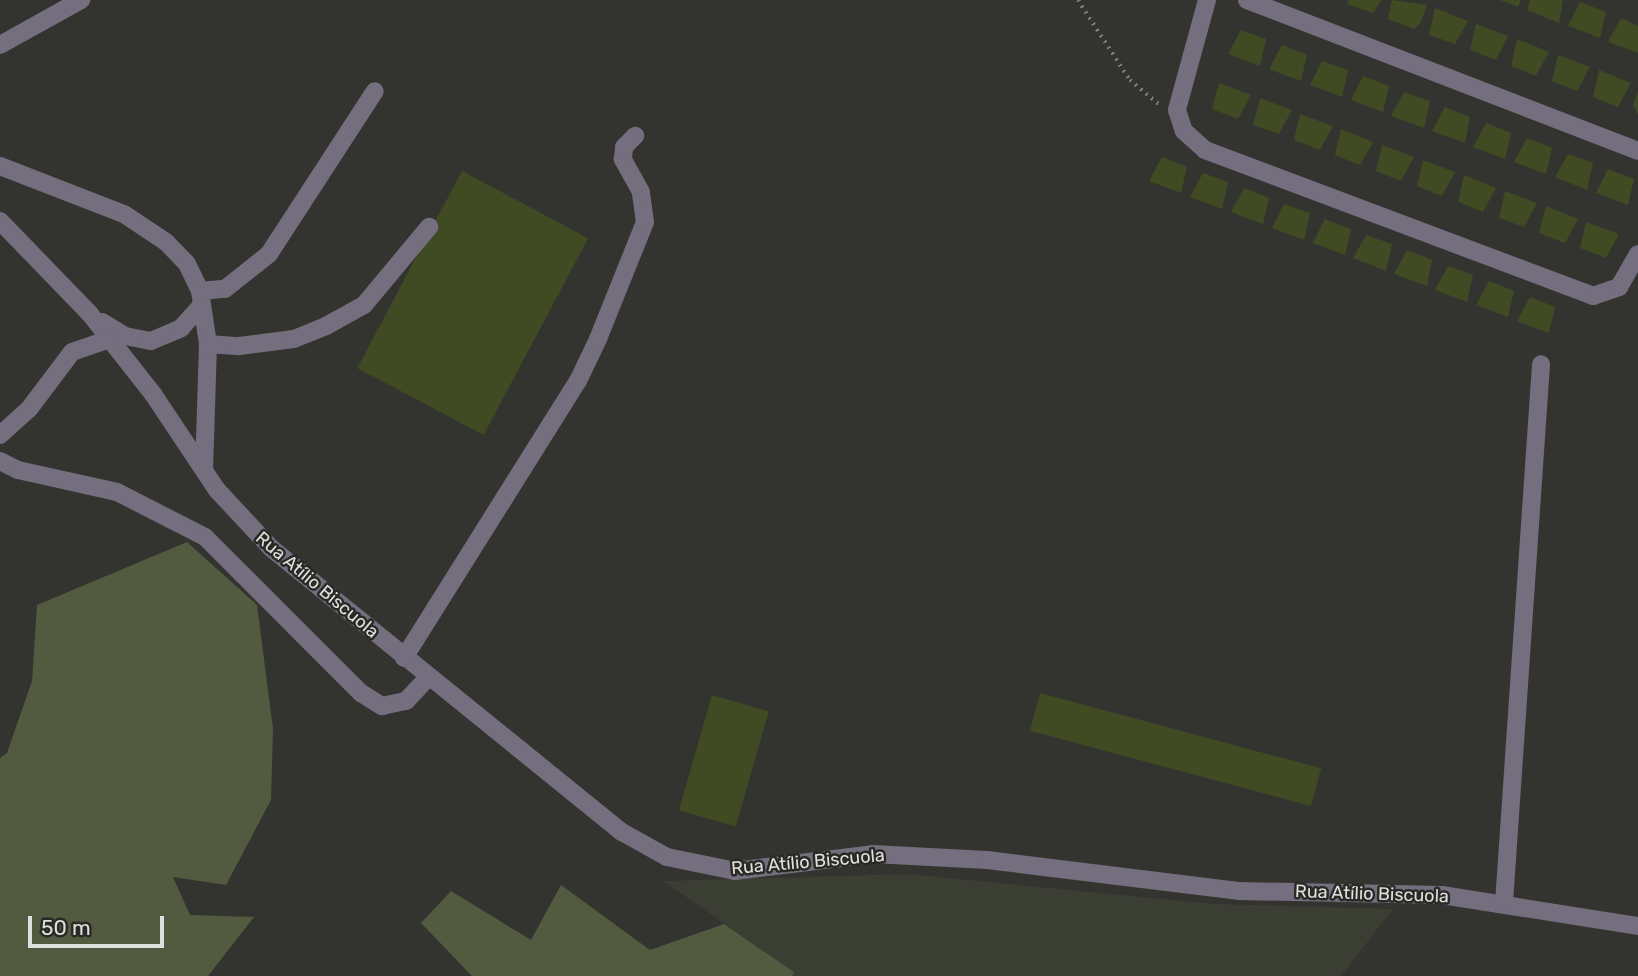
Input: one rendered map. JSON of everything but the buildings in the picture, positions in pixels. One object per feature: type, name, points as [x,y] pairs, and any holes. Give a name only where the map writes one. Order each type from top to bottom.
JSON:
[{"type":"street","points":[[0,45],[61,5],[81,0]]},
{"type":"street","points":[[1207,0],[1177,110],[1184,131],[1205,150],[1592,296],[1619,287],[1638,254]]},
{"type":"street","points":[[1247,0],[1638,151]]},
{"type":"street","points":[[90,314],[125,336],[151,341],[181,328],[201,298],[225,289],[269,254],[375,91]]},
{"type":"street","points":[[404,658],[578,381],[598,340],[645,222],[641,192],[623,159],[624,147],[635,136]]},
{"type":"street","points":[[0,166],[124,214],[166,242],[187,264],[201,298],[208,344],[204,469]]},
{"type":"street","name":"Rua Atílio Biscuola","points":[[0,221],[90,314],[231,507],[271,548],[404,658],[622,832],[645,847],[694,866],[735,871],[873,854],[910,855],[1238,891],[1388,891],[1504,903],[1638,926]]},
{"type":"street","points":[[208,344],[239,346],[294,339],[326,326],[364,305],[429,227]]},
{"type":"street","points":[[0,435],[29,410],[66,357],[81,345],[110,339]]},
{"type":"street","points":[[1504,903],[1541,364]]},
{"type":"street","points":[[0,461],[18,470],[117,492],[156,509],[205,537],[361,693],[382,706],[406,701],[428,677]]},
{"type":"path","points":[[1078,0],[1130,80],[1164,108],[1177,110]]},
{"type":"shaded area","points":[[907,874],[1214,904],[1393,909],[1341,976],[792,976],[794,972],[663,881]]},
{"type":"green space","points":[[187,542],[257,605],[273,729],[271,800],[226,885],[173,877],[190,915],[254,917],[208,976],[0,976],[0,758],[7,753],[32,681],[37,605]]},
{"type":"green space","points":[[561,885],[650,950],[724,924],[794,972],[792,976],[472,976],[421,923],[451,891],[531,940]]}]
